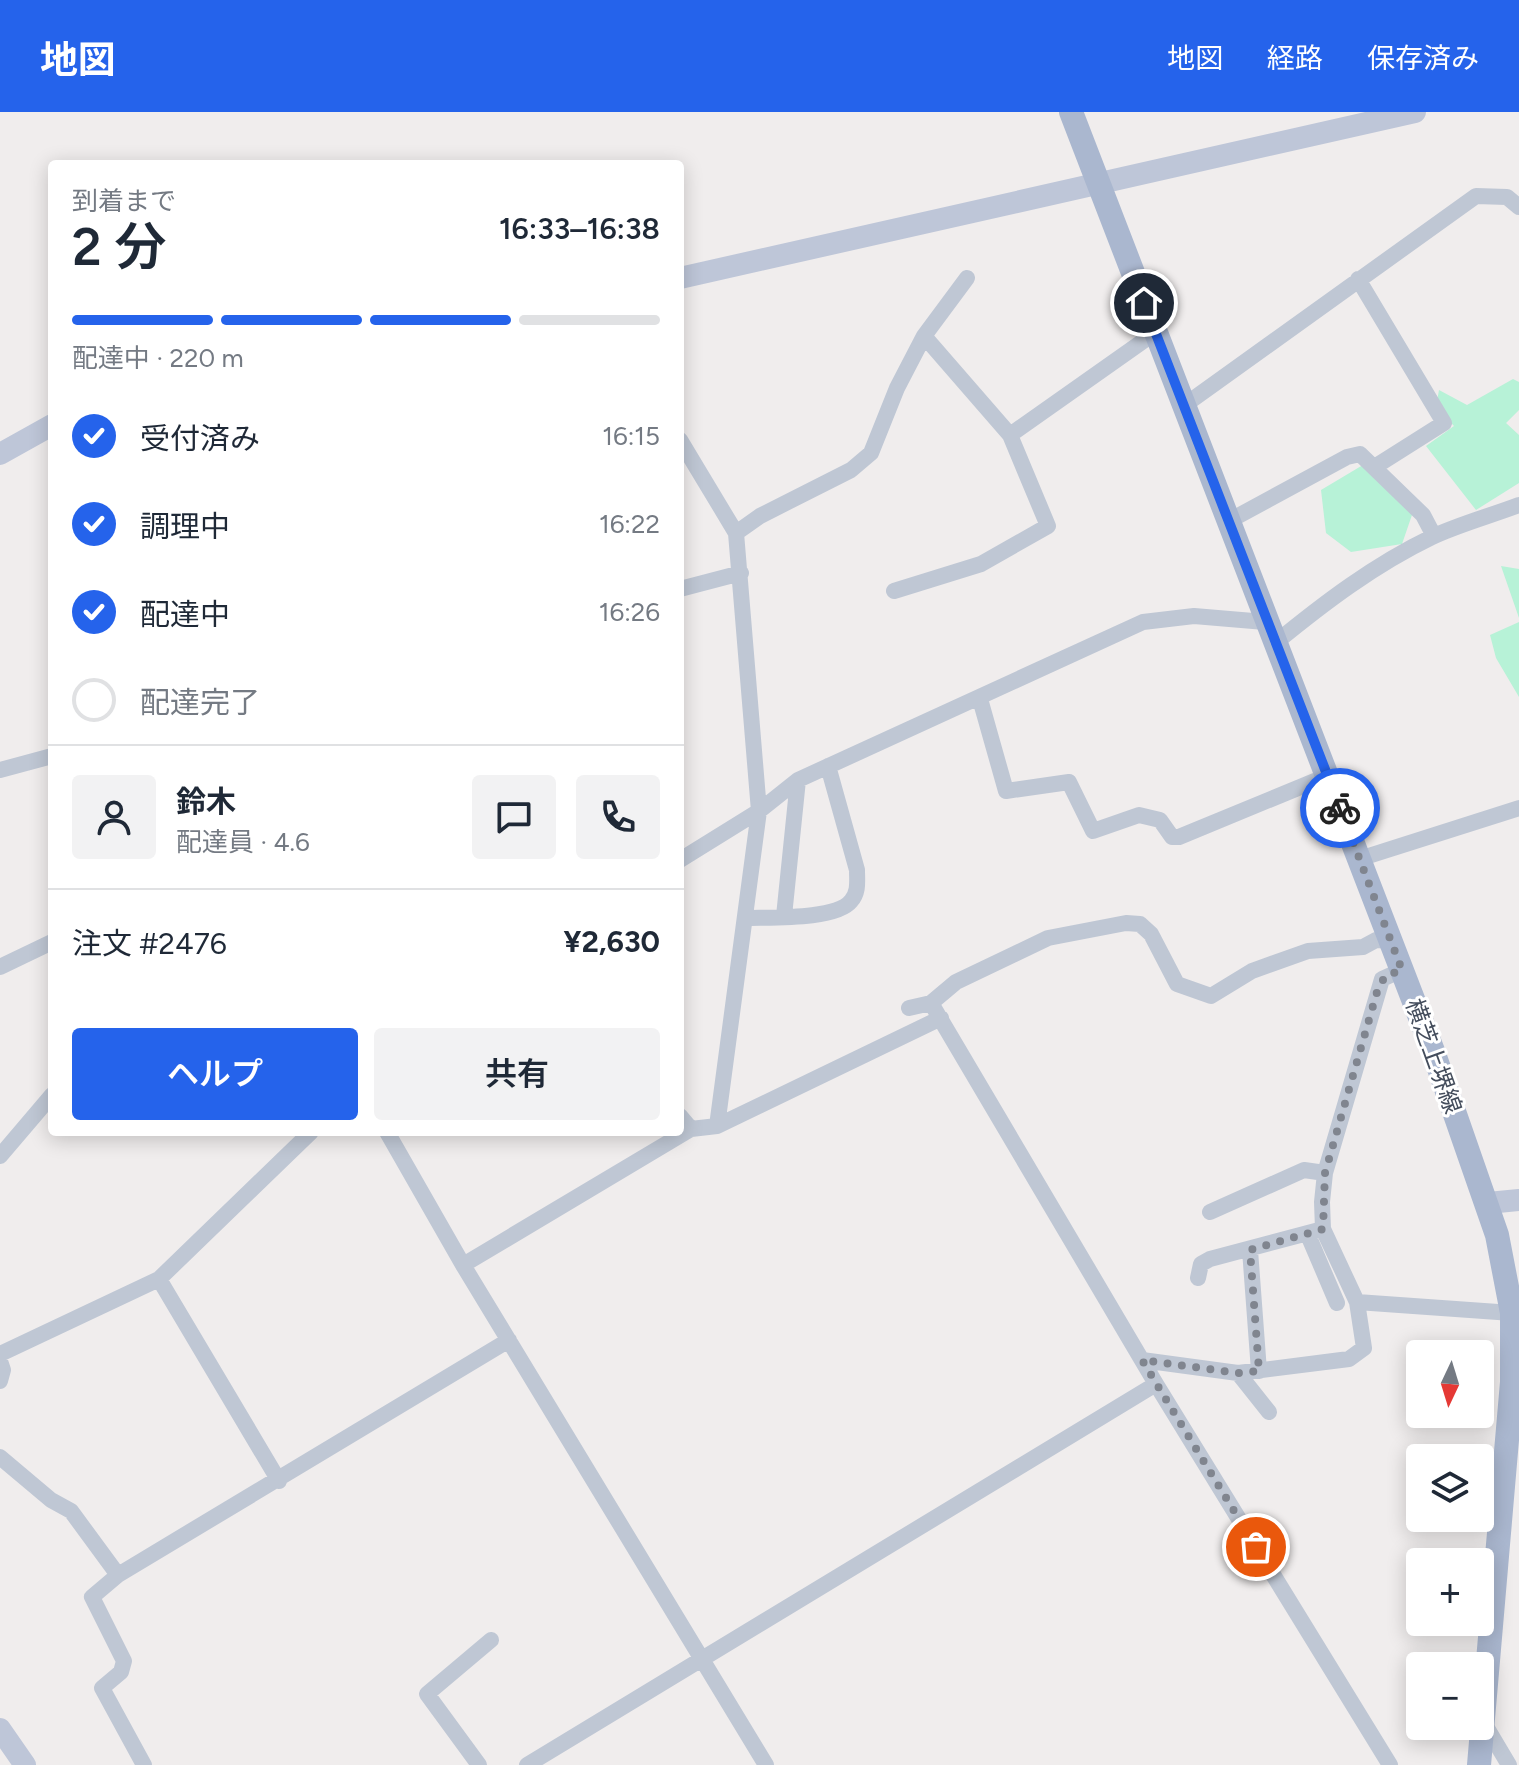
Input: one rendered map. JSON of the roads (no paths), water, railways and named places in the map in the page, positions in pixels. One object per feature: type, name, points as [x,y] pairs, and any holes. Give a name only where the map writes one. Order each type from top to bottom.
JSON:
[{"type":"main road","name":"横芝上堺線","points":[[1071,112],[1182,407],[1391,941],[1488,1203],[1512,1313],[1513,1457],[1491,1652]]},
{"type":"main road","name":"横芝上堺線","points":[[1479,1765],[1481,1740]]},
{"type":"street","points":[[684,277],[768,261],[1097,182],[1415,112]]},
{"type":"street","points":[[1182,407],[1476,196],[1507,197],[1517,201]]},
{"type":"street","points":[[736,533],[771,510],[851,470],[871,453],[897,388],[924,336],[967,278]]},
{"type":"street","points":[[1358,279],[1444,423],[1376,466]]},
{"type":"street","points":[[1010,435],[1156,332]]},
{"type":"street","points":[[894,591],[981,564],[1048,526],[1010,435],[924,336]]},
{"type":"street","points":[[0,454],[48,427]]},
{"type":"street","points":[[684,447],[736,533],[759,811],[717,1126]]},
{"type":"street","points":[[1227,522],[1347,457],[1360,454],[1376,466],[1423,515],[1434,536]]},
{"type":"street","points":[[684,858],[759,811],[798,780],[1143,622],[1194,616],[1270,633],[1383,563],[1434,536],[1519,505]]},
{"type":"street","points":[[684,588],[741,573]]},
{"type":"street","points":[[980,699],[1006,791],[1069,782],[1093,831],[1139,815],[1160,820],[1172,837],[1179,837],[1327,776]]},
{"type":"street","points":[[0,770],[48,757]]},
{"type":"street","points":[[745,918],[838,912],[852,901],[858,888],[857,870],[828,766]]},
{"type":"street","points":[[784,916],[798,780]]},
{"type":"street","points":[[1359,859],[1519,808]]},
{"type":"street","points":[[909,1008],[931,1003],[956,982],[1048,938],[1126,923],[1140,924],[1151,934],[1177,984],[1211,996],[1252,971],[1308,951],[1363,947],[1376,940],[1391,941]]},
{"type":"street","points":[[0,967],[48,944]]},
{"type":"street","points":[[1337,1303],[1315,1232],[1325,1173],[1382,979],[1402,970]]},
{"type":"street","points":[[931,1003],[1156,1384],[1390,1765]]},
{"type":"street","points":[[684,1133],[691,1129],[717,1126],[941,1018]]},
{"type":"street","points":[[0,1156],[48,1100]]},
{"type":"street","points":[[684,1121],[691,1129]]},
{"type":"street","points":[[0,1354],[159,1279],[307,1136]]},
{"type":"street","points":[[389,1136],[463,1265],[766,1765]]},
{"type":"street","points":[[463,1265],[679,1136]]},
{"type":"street","points":[[1210,1212],[1304,1170],[1325,1173]]},
{"type":"street","points":[[1488,1203],[1519,1200]]},
{"type":"street","points":[[1198,1278],[1201,1264],[1315,1232]]},
{"type":"street","points":[[1142,1360],[1238,1373],[1349,1359],[1358,1355],[1364,1348],[1357,1302],[1315,1232]]},
{"type":"street","points":[[1250,1250],[1259,1371]]},
{"type":"street","points":[[159,1279],[279,1481]]},
{"type":"street","points":[[1357,1302],[1512,1313]]},
{"type":"street","points":[[144,1765],[102,1688],[121,1672],[124,1661],[92,1597],[118,1575],[509,1340]]},
{"type":"street","points":[[0,1361],[3,1370],[0,1381]]},
{"type":"street","points":[[1238,1373],[1269,1412]]},
{"type":"street","points":[[527,1765],[1156,1384]]},
{"type":"street","points":[[0,1457],[51,1500],[71,1511],[118,1575]]},
{"type":"street","points":[[479,1765],[427,1694],[491,1640]]},
{"type":"street","points":[[0,1729],[25,1765]]},
{"type":"street","points":[[1494,1740],[1509,1765]]}]
